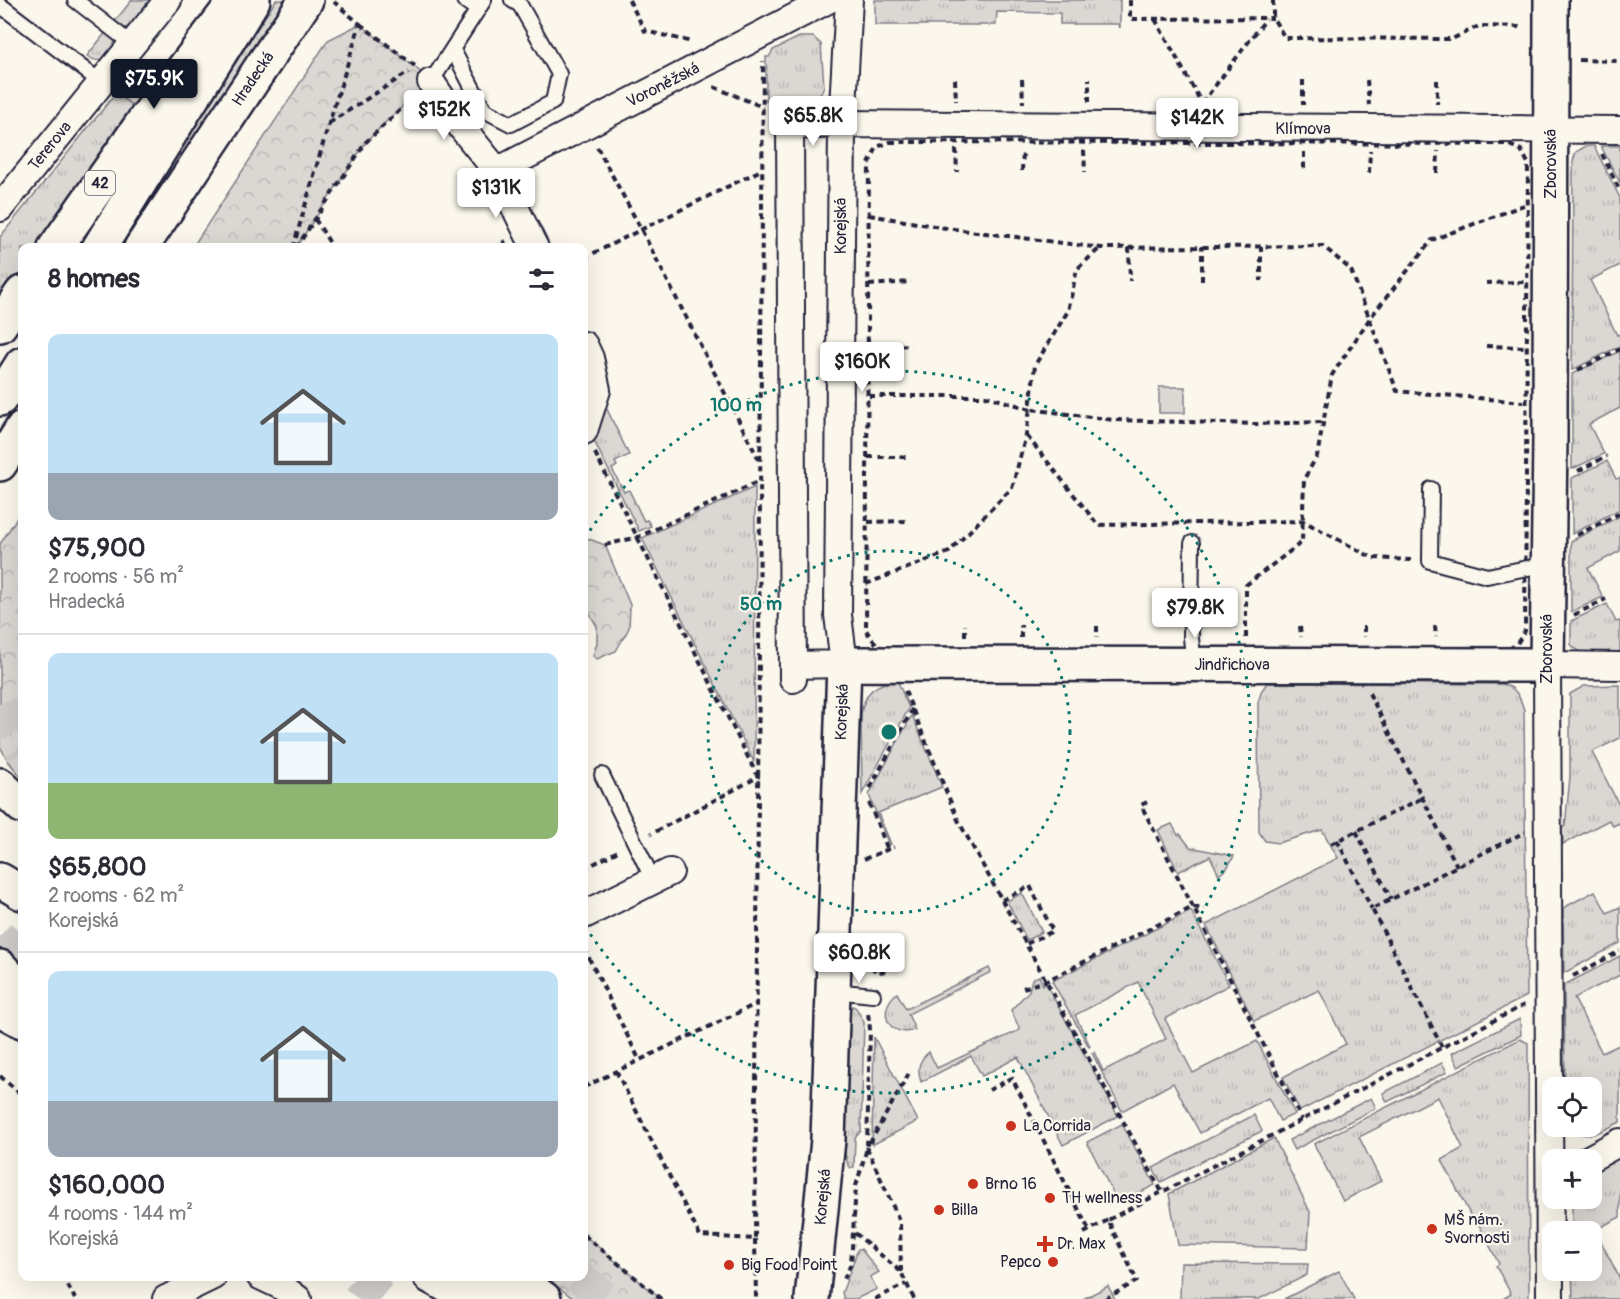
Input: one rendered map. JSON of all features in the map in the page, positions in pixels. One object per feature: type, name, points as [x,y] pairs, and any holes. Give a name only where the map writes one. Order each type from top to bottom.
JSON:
[{"type":"main road","name":"42","points":[[58,243],[146,118],[236,0]]},
{"type":"main road","points":[[102,243],[253,0]]},
{"type":"main road","name":"Zborovská","points":[[1547,665],[1551,0]]},
{"type":"main road","name":"Hradecká","points":[[145,243],[320,1]]},
{"type":"main road","points":[[0,325],[18,299]]},
{"type":"main road","points":[[0,399],[18,370]]},
{"type":"main road","points":[[0,464],[18,435]]},
{"type":"main road","name":"Jindřichova","points":[[844,664],[1192,658],[1547,665]]},
{"type":"main road","name":"Korejská","points":[[812,1299],[828,1140],[844,664]]},
{"type":"main road","points":[[0,785],[18,802]]},
{"type":"main road","points":[[0,880],[18,891]]},
{"type":"main road","points":[[0,967],[18,986]]},
{"type":"main road","points":[[0,1009],[18,1019]]},
{"type":"main road","points":[[414,1281],[435,1299]]},
{"type":"main road","points":[[438,1281],[468,1299]]},
{"type":"main road","points":[[488,1281],[507,1299]]},
{"type":"main road","points":[[520,1281],[544,1299]]},
{"type":"street","name":"Tererova","points":[[0,208],[168,0]]},
{"type":"street","name":"Voroněžská","points":[[497,171],[828,0]]},
{"type":"street","name":"Korejská","points":[[844,664],[838,615],[842,124],[849,0]]},
{"type":"street","points":[[431,82],[462,128],[497,171],[533,243]]},
{"type":"street","name":"Klímova","points":[[842,124],[1620,130]]},
{"type":"street","points":[[842,124],[790,126],[790,175],[793,672],[844,664]]},
{"type":"street","points":[[588,354],[597,390],[588,418]]},
{"type":"street","name":"Jindřichova","points":[[1547,665],[1620,666]]},
{"type":"street","name":"Zborovská","points":[[1547,665],[1551,1149]]},
{"type":"street","points":[[588,913],[662,876]]},
{"type":"street","points":[[1602,1152],[1620,1142]]},
{"type":"street","name":"Zborovská","points":[[1550,1299],[1551,1209]]},
{"type":"street","points":[[166,1299],[203,1281]]},
{"type":"street","points":[[270,1281],[298,1299]]},
{"type":"lane","points":[[75,0],[133,45]]},
{"type":"lane","points":[[431,82],[481,5],[464,0]]},
{"type":"lane","points":[[453,50],[484,110],[493,115],[511,124],[553,102],[559,74],[520,5],[512,0]]},
{"type":"lane","points":[[0,5],[102,83]]},
{"type":"lane","points":[[1431,489],[1430,561],[1487,576],[1547,557]]},
{"type":"lane","points":[[1192,543],[1192,658]]},
{"type":"lane","points":[[602,776],[635,843],[662,876]]},
{"type":"lane","points":[[834,992],[873,995]]},
{"type":"path","points":[[629,0],[645,31],[729,51]]},
{"type":"path","points":[[1130,0],[1130,19],[1273,18]]},
{"type":"path","points":[[1273,0],[1273,18],[1285,38],[1452,39],[1479,26],[1524,27]]},
{"type":"path","points":[[320,1],[360,24],[417,68],[328,123]]},
{"type":"path","points":[[1155,19],[1202,103],[1267,18]]},
{"type":"path","points":[[295,243],[328,123],[360,24]]},
{"type":"path","points":[[756,1299],[763,33]]},
{"type":"path","points":[[1572,60],[1620,61]]},
{"type":"path","points":[[684,74],[763,107]]},
{"type":"path","points":[[1022,79],[1023,95]]},
{"type":"path","points":[[1089,79],[1089,94]]},
{"type":"path","points":[[955,80],[956,108]]},
{"type":"path","points":[[1302,80],[1303,97]]},
{"type":"path","points":[[1367,80],[1368,96]]},
{"type":"path","points":[[1437,80],[1437,98]]},
{"type":"path","points":[[298,243],[366,142],[431,82]]},
{"type":"path","points":[[585,125],[759,460]]},
{"type":"path","points":[[890,142],[1507,144],[1521,150],[1528,163],[1528,402],[1547,557],[1525,631],[1516,645],[1504,651],[1246,651],[1192,658],[882,649],[866,630],[869,164],[877,147],[890,142]]},
{"type":"path","points":[[956,142],[957,172]]},
{"type":"path","points":[[1022,171],[1023,151]]},
{"type":"path","points":[[1084,153],[1085,172]]},
{"type":"path","points":[[1602,153],[1620,191]]},
{"type":"path","points":[[1304,154],[1304,172]]},
{"type":"path","points":[[1437,173],[1438,154]]},
{"type":"path","points":[[1369,173],[1370,155]]},
{"type":"path","points":[[588,256],[761,170]]},
{"type":"path","points":[[1246,651],[1246,585],[1302,542],[1304,479],[1317,456],[1332,375],[1370,318],[1432,240],[1527,203]]},
{"type":"path","points":[[869,215],[946,228],[1101,248],[1323,246],[1351,270],[1397,391],[1528,402]]},
{"type":"path","points":[[315,219],[330,243]]},
{"type":"path","points":[[1202,246],[1202,281]]},
{"type":"path","points":[[1261,246],[1262,281]]},
{"type":"path","points":[[1129,247],[1130,281]]},
{"type":"path","points":[[866,584],[949,552],[1012,488],[1026,435],[1035,365],[1068,311],[1077,269],[1101,248]]},
{"type":"path","points":[[869,285],[911,282]]},
{"type":"path","points":[[1486,283],[1517,282]]},
{"type":"path","points":[[869,347],[911,345]]},
{"type":"path","points":[[1486,346],[1514,347]]},
{"type":"path","points":[[1569,374],[1620,349]]},
{"type":"path","points":[[869,396],[986,396],[1030,409],[1114,420],[1256,424],[1322,422]]},
{"type":"path","points":[[1026,435],[1098,525],[1302,521],[1373,558],[1430,561]]},
{"type":"path","points":[[588,439],[758,777]]},
{"type":"path","points":[[1569,475],[1607,456]]},
{"type":"path","points":[[868,457],[910,457]]},
{"type":"path","points":[[604,544],[638,537],[760,481]]},
{"type":"path","points":[[1547,557],[1620,513]]},
{"type":"path","points":[[868,522],[910,521]]},
{"type":"path","points":[[1568,618],[1606,599]]},
{"type":"path","points":[[1097,626],[1098,638]]},
{"type":"path","points":[[1300,626],[1301,638]]},
{"type":"path","points":[[1435,626],[1436,639]]},
{"type":"path","points":[[905,689],[958,820],[1162,1192]]},
{"type":"path","points":[[1368,690],[1456,866]]},
{"type":"path","points":[[888,850],[866,795],[913,708]]},
{"type":"path","points":[[588,866],[758,777]]},
{"type":"path","points":[[1331,844],[1422,798]]},
{"type":"path","points":[[1147,802],[1141,805],[1302,1120]]},
{"type":"path","points":[[1372,909],[1530,830]]},
{"type":"path","points":[[1356,831],[1391,899]]},
{"type":"path","points":[[1337,840],[1442,1047]]},
{"type":"path","points":[[860,861],[894,847]]},
{"type":"path","points":[[1002,900],[1030,886],[1053,931],[1026,944]]},
{"type":"path","points":[[1023,988],[1046,981],[1193,907],[1204,909]]},
{"type":"path","points":[[1570,977],[1620,951]]},
{"type":"path","points":[[588,956],[639,1059]]},
{"type":"path","points":[[1084,1233],[1531,1001]]},
{"type":"path","points":[[588,1085],[756,1004]]},
{"type":"path","points":[[868,1014],[870,1029],[867,1148],[900,1222],[901,1272],[914,1299]]},
{"type":"path","points":[[616,1071],[700,1236],[755,1239]]},
{"type":"path","points":[[843,1283],[850,1264],[856,1185],[867,1148],[909,1073]]},
{"type":"path","points":[[0,1076],[18,1092]]},
{"type":"path","points":[[989,1090],[1012,1078],[1089,1230]]},
{"type":"path","points":[[1105,1299],[1137,1281],[1108,1220]]},
{"type":"path","points":[[854,1232],[901,1272]]},
{"type":"path","points":[[588,1238],[661,1299]]},
{"type":"path","points":[[66,1281],[75,1299]]},
{"type":"path","points":[[875,1299],[906,1284]]},
{"type":"green space","points":[[132,0],[154,0],[131,27],[124,28],[115,21]]},
{"type":"green space","points":[[276,0],[291,0],[134,243],[119,243]]},
{"type":"green space","points":[[875,0],[1120,0],[1120,28],[1118,24],[1060,24],[1060,13],[997,12],[996,25],[875,25]]},
{"type":"green space","points":[[360,24],[431,82],[366,142],[299,243],[195,243],[328,40]]},
{"type":"green space","points":[[107,31],[118,43],[112,52],[101,60],[87,56]]},
{"type":"green space","points":[[799,37],[813,37],[821,44],[824,86],[819,98],[793,105],[779,105],[766,101],[766,57],[769,57],[773,50]]},
{"type":"green space","points":[[116,93],[138,110],[44,243],[18,243],[18,280],[0,305],[0,237]]},
{"type":"green space","points":[[1586,146],[1594,146],[1620,198],[1620,265],[1590,280],[1617,335],[1620,334],[1620,346],[1572,370],[1573,161],[1576,152]]},
{"type":"green space","points":[[1601,146],[1620,146],[1620,183]]},
{"type":"green space","points":[[1620,351],[1620,408],[1589,424],[1604,454],[1572,469],[1572,374]]},
{"type":"green space","points":[[1159,387],[1185,387],[1185,413],[1159,413]]},
{"type":"green space","points":[[18,399],[18,421],[0,450],[0,428]]},
{"type":"green space","points":[[604,403],[629,455],[615,462],[617,466],[612,469],[624,492],[629,490],[644,521],[647,520],[651,526],[639,531],[590,433]]},
{"type":"green space","points":[[1607,461],[1616,479],[1620,478],[1620,509],[1572,534],[1572,478]]},
{"type":"green space","points":[[755,487],[754,762],[642,538]]},
{"type":"green space","points":[[18,516],[18,773],[0,746],[0,544]]},
{"type":"green space","points":[[1620,516],[1620,551],[1588,568],[1603,597],[1571,612],[1571,541]]},
{"type":"green space","points":[[588,539],[605,545],[630,605],[629,628],[616,651],[597,659],[593,656],[597,643],[597,626],[588,611]]},
{"type":"green space","points":[[1607,604],[1616,622],[1620,621],[1620,656],[1594,655],[1576,649],[1571,645],[1571,621]]},
{"type":"green space","points":[[889,682],[898,682],[909,708],[862,794],[862,708],[866,697],[873,689]]},
{"type":"green space","points":[[1267,683],[1502,684],[1517,693],[1524,710],[1527,996],[1300,1111],[1283,1077],[1346,1044],[1319,990],[1254,1021],[1206,925],[1338,858],[1322,830],[1278,843],[1265,841],[1259,832],[1258,702]]},
{"type":"green space","points":[[1620,685],[1620,738],[1592,752],[1620,807],[1620,825],[1619,823],[1613,826],[1609,820],[1563,844],[1562,828],[1565,826],[1570,777],[1570,694],[1584,686]]},
{"type":"green space","points":[[912,715],[942,787],[878,813],[891,844],[889,845],[869,795]]},
{"type":"green space","points":[[1172,824],[1178,835],[1180,834],[1190,847],[1234,856],[1227,868],[1219,875],[1210,856],[1178,872],[1158,830]]},
{"type":"green space","points":[[1595,891],[1607,913],[1620,907],[1620,943],[1564,973],[1563,908]]},
{"type":"green space","points":[[1022,893],[1042,932],[1027,940],[1007,901]]},
{"type":"green space","points":[[1191,911],[1229,985],[1165,1019],[1193,1073],[1257,1041],[1295,1114],[1280,1121],[1268,1098],[1200,1133],[1173,1083],[1122,1111],[1092,1053],[1094,1052],[1103,1071],[1166,1039],[1138,982],[1075,1015],[1089,1047],[1052,981]]},
{"type":"green space","points":[[1620,956],[1620,975],[1574,998],[1602,1053],[1619,1045],[1620,1047],[1620,1122],[1602,1131],[1602,1077],[1565,1077],[1564,985]]},
{"type":"green space","points":[[989,968],[991,972],[908,1014],[915,1030],[906,1032],[898,1030],[888,1021],[887,1007],[897,993],[906,1009]]},
{"type":"green space","points":[[1039,976],[1043,985],[1046,984],[1118,1116],[1063,1145],[1018,1057],[982,1076],[971,1056],[921,1082],[919,1073],[919,1066],[929,1052],[937,1068],[1020,1030],[1011,1010],[1029,991],[1032,979]]},
{"type":"green space","points":[[853,1006],[864,1022],[861,1131],[855,1138],[854,1167],[851,1168],[843,1146],[850,1009]]},
{"type":"green space","points":[[1520,1019],[1521,1035],[1458,1066],[1452,1053]]},
{"type":"green space","points":[[874,1037],[918,1121],[872,1145]]},
{"type":"green space","points":[[1520,1039],[1528,1043],[1529,1299],[1503,1299],[1511,1294],[1496,1266],[1499,1264],[1478,1223],[1475,1224],[1442,1160],[1463,1148],[1438,1097],[1359,1137],[1381,1181],[1343,1201],[1314,1144]]},
{"type":"green space","points":[[1442,1063],[1447,1072],[1387,1102],[1383,1093]]},
{"type":"green space","points":[[1371,1098],[1376,1108],[1294,1150],[1289,1140]]},
{"type":"green space","points":[[1254,1115],[1262,1131],[1161,1182],[1153,1168]]},
{"type":"green space","points":[[1122,1124],[1155,1185],[1118,1203],[1087,1142]]},
{"type":"green space","points":[[1274,1138],[1310,1212],[1308,1248],[1178,1245],[1169,1194]]},
{"type":"green space","points":[[1620,1155],[1620,1217],[1602,1226],[1602,1221],[1572,1221],[1572,1209],[1602,1209],[1602,1165]]},
{"type":"green space","points":[[588,1238],[661,1299],[574,1299],[550,1281],[588,1281]]},
{"type":"green space","points":[[1602,1244],[1620,1279],[1620,1299],[1573,1299],[1572,1281],[1602,1281]]},
{"type":"green space","points":[[858,1249],[861,1249],[879,1272],[870,1277],[877,1289],[856,1299],[844,1299],[842,1293]]},
{"type":"green space","points":[[1181,1263],[1308,1264],[1307,1275],[1259,1299],[1180,1299]]},
{"type":"green space","points":[[1339,1271],[1354,1299],[1284,1299]]},
{"type":"green space","points":[[1108,1286],[1115,1299],[1083,1299]]},
{"type":"tunnel","points":[[0,704],[18,744]]},
{"type":"tunnel","points":[[0,936],[18,952]]},
{"type":"tunnel","points":[[362,1281],[384,1299]]},
{"type":"tunnel","points":[[584,1281],[607,1299]]},
{"type":"place","name":"La Corrida","points":[[1011,1126]]},
{"type":"place","name":"Brno 16","points":[[973,1184]]},
{"type":"place","name":"TH wellness","points":[[1050,1198]]},
{"type":"place","name":"Billa","points":[[939,1210]]},
{"type":"place","name":"MŠ nám. Svornosti","points":[[1432,1229]]},
{"type":"place","name":"Dr. Max","points":[[1045,1244]]},
{"type":"place","name":"Pepco","points":[[1053,1262]]},
{"type":"place","name":"Big Food Point","points":[[729,1265]]}]
